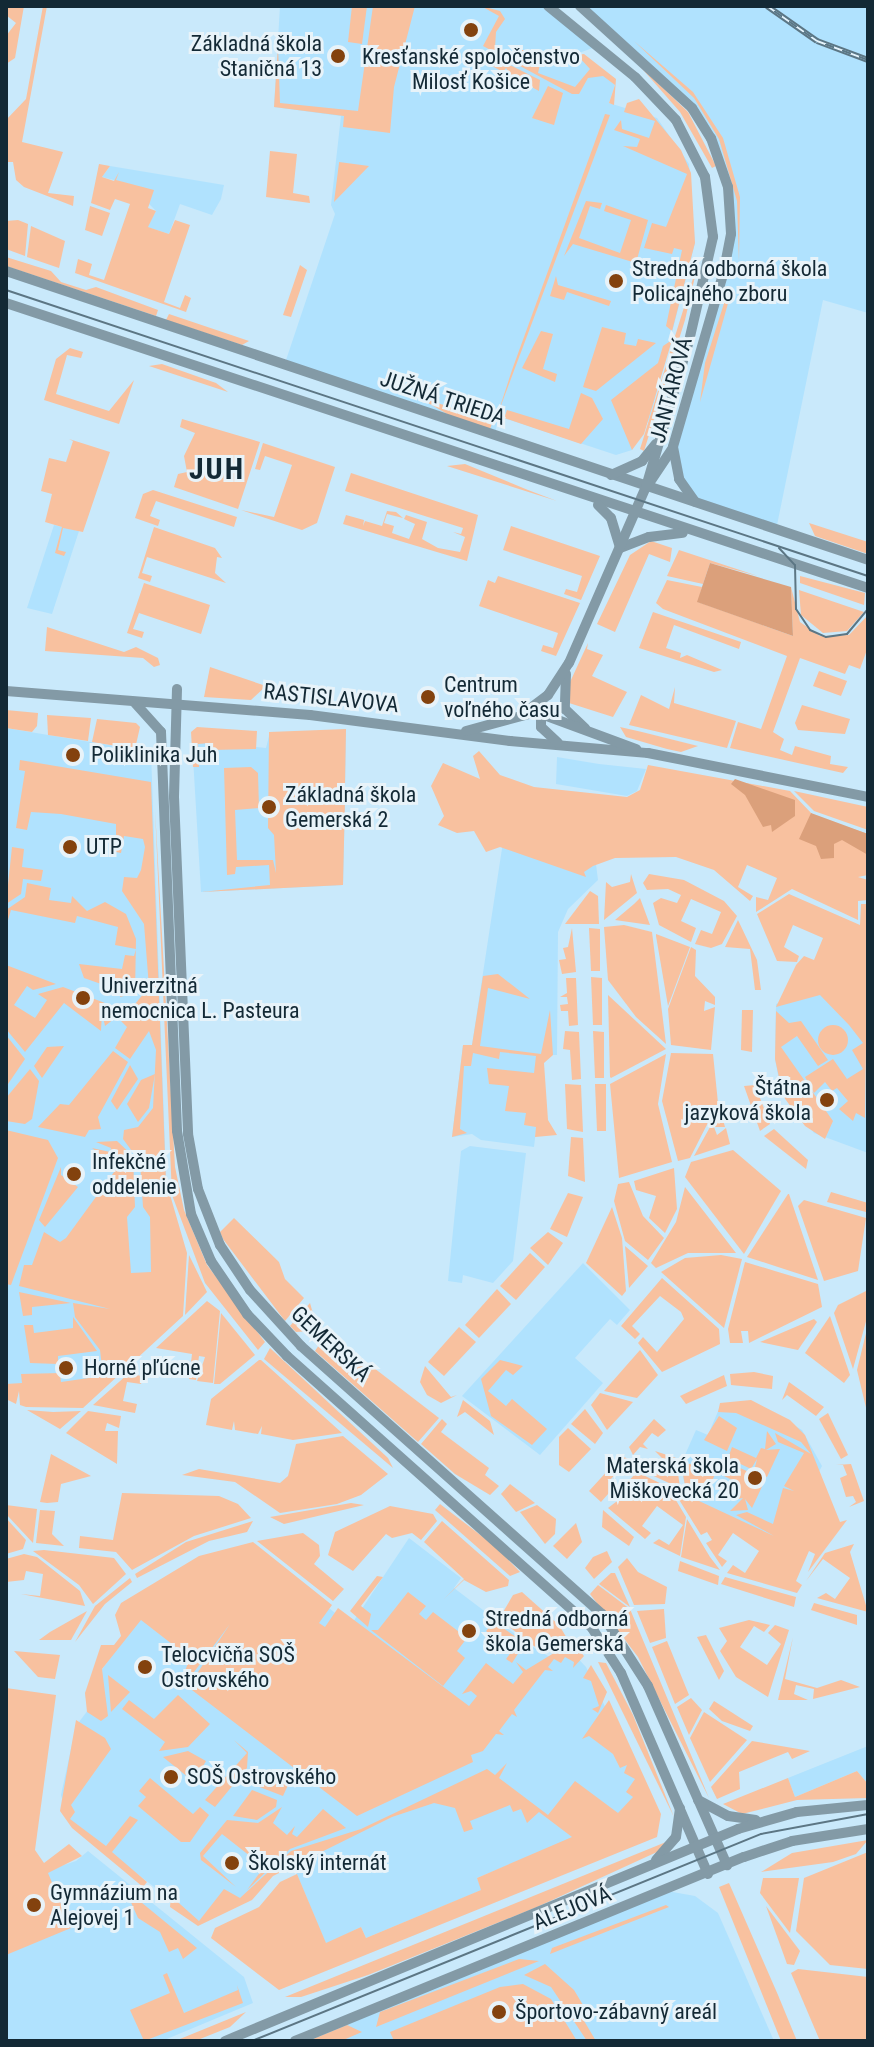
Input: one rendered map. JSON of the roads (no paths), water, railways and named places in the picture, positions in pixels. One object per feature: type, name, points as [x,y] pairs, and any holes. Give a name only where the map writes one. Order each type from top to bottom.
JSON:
[{"type":"street","name":"JANTÁROVÁ","points":[[548,6],[661,101],[688,137],[705,177],[712,216],[708,267],[665,429],[646,487]]},
{"type":"street","name":"JANTÁROVÁ","points":[[580,6],[692,108],[711,138],[728,187],[731,234],[724,271],[673,447],[679,479],[697,503]]},
{"type":"street","name":"JUŽNÁ TRIEDA","points":[[6,271],[868,560]]},
{"type":"street","name":"JUŽNÁ TRIEDA","points":[[6,303],[593,501],[868,588]]},
{"type":"street","name":"JANTÁROVÁ","points":[[611,475],[642,461],[665,429]]},
{"type":"street","points":[[646,487],[658,477],[673,447]]},
{"type":"street","name":"RASTISLAVOVA","points":[[540,713],[569,663],[646,487]]},
{"type":"street","points":[[593,501],[611,518],[620,548],[663,534],[695,534]]},
{"type":"street","name":"RASTISLAVOVA","points":[[569,663],[562,694],[565,709],[601,736]]},
{"type":"street","points":[[172,706],[177,689],[182,699],[202,709]]},
{"type":"street","name":"RASTISLAVOVA","points":[[6,691],[456,732],[648,753],[868,797]]},
{"type":"street","name":"RASTISLAVOVA","points":[[520,716],[548,695]]},
{"type":"street","points":[[135,703],[156,721],[161,738]]},
{"type":"street","name":"GEMERSKÁ","points":[[172,706],[177,737],[174,797],[188,1134],[198,1189],[220,1245],[250,1290],[301,1346],[602,1614],[648,1686],[727,1865]]},
{"type":"street","points":[[177,737],[185,719],[202,709]]},
{"type":"street","name":"RASTISLAVOVA","points":[[176,720],[202,709]]},
{"type":"street","points":[[540,713],[546,735],[569,746]]},
{"type":"street","name":"RASTISLAVOVA","points":[[456,732],[484,729],[520,716],[540,713],[648,753]]},
{"type":"street","points":[[161,738],[176,720]]},
{"type":"street","name":"GEMERSKÁ","points":[[161,738],[177,1131],[188,1201],[204,1245],[237,1302],[287,1356],[592,1628],[621,1673],[708,1874]]},
{"type":"street","name":"ALEJOVÁ","points":[[698,1800],[728,1816],[762,1821]]},
{"type":"street","name":"ALEJOVÁ","points":[[225,2041],[762,1821],[806,1810],[868,1805]]},
{"type":"street","points":[[627,1877],[669,1849],[680,1806]]},
{"type":"street","name":"ALEJOVÁ","points":[[295,2041],[727,1865],[792,1841],[868,1829]]},
{"type":"tram line","points":[[6,290],[868,576]]},
{"type":"tram line","points":[[779,548],[795,565],[796,609],[810,630],[826,637],[847,634],[868,609]]},
{"type":"tram line","points":[[252,2041],[761,1834],[868,1814]]},
{"type":"railway","points":[[767,6],[817,41],[868,60]]},
{"type":"place","name":"Kresťanské spoločenstvo Milosť Košice","points":[[471,30]]},
{"type":"place","name":"Základná škola Staničná 13","points":[[338,56]]},
{"type":"place","name":"Stredná odborná škola Policajného zboru","points":[[616,281]]},
{"type":"place","name":"Centrum voľného času","points":[[428,697]]},
{"type":"place","name":"Poliklinika Juh","points":[[73,755]]},
{"type":"place","name":"Základná škola Gemerská 2","points":[[269,807]]},
{"type":"place","name":"UTP","points":[[70,847]]},
{"type":"place","name":"Univerzitná nemocnica L. Pasteura","points":[[83,998]]},
{"type":"place","name":"Štátna jazyková škola","points":[[827,1100]]},
{"type":"place","name":"Infekčné oddelenie","points":[[74,1174]]},
{"type":"place","name":"Horné pľúcne","points":[[66,1368]]},
{"type":"place","name":"Materská škola Miškovecká 20","points":[[755,1478]]},
{"type":"place","name":"Stredná odborná škola Gemerská","points":[[469,1631]]},
{"type":"place","name":"Telocvičňa SOŠ Ostrovského","points":[[145,1667]]},
{"type":"place","name":"SOŠ Ostrovského","points":[[171,1777]]},
{"type":"place","name":"Školský internát","points":[[232,1863]]},
{"type":"place","name":"Gymnázium na Alejovej 1","points":[[34,1905]]},
{"type":"place","name":"Športovo-zábavný areál","points":[[499,2012]]},
{"type":"district","name":"JUH","points":[[217,469]]}]
